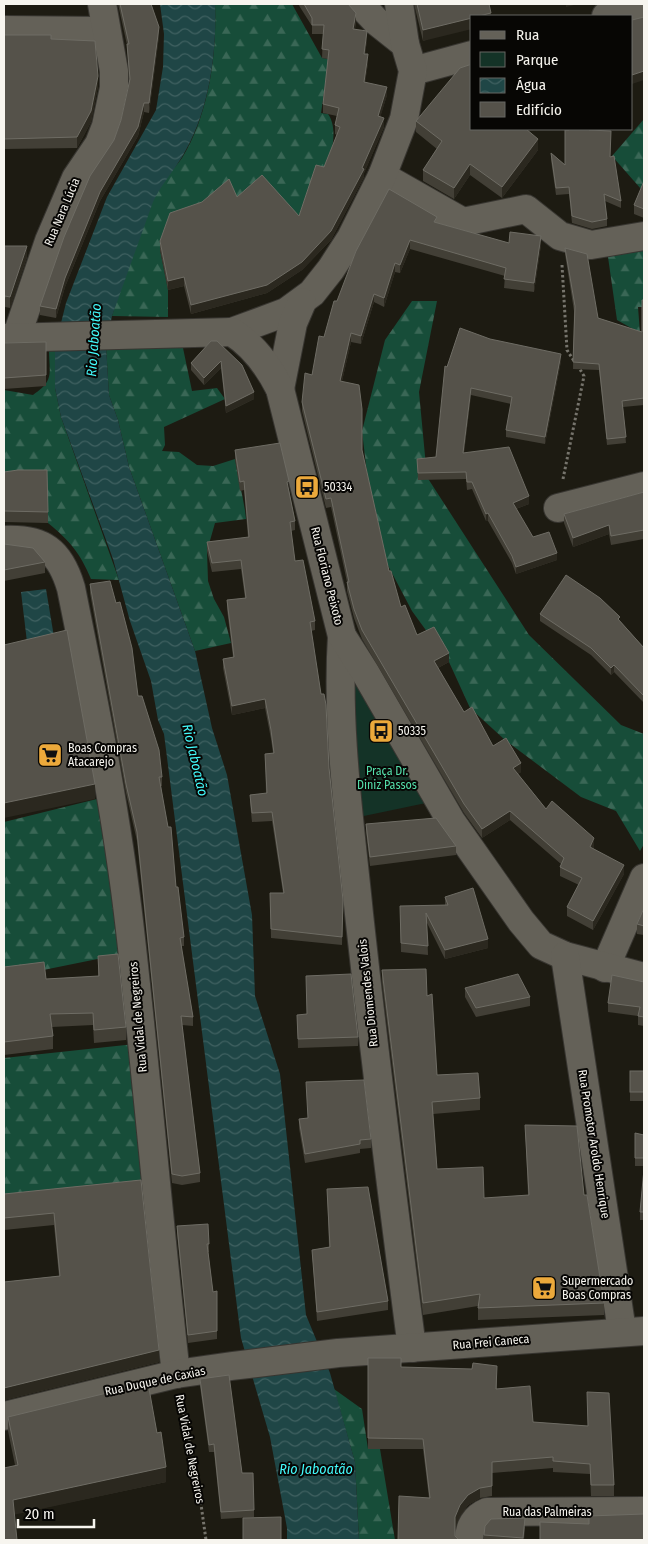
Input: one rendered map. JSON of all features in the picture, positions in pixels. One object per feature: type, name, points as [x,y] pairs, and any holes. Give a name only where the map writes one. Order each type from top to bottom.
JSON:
[{"type":"street","name":"Rua Nara Lúcia","points":[[10,338],[76,178],[99,144],[106,126],[114,88],[111,47],[106,31],[102,4]]},
{"type":"street","points":[[360,4],[376,21],[405,44]]},
{"type":"street","points":[[10,338],[232,332],[286,312],[302,302],[331,270],[351,238],[382,176],[404,119],[413,71],[405,44],[399,4]]},
{"type":"street","points":[[610,15],[644,6]]},
{"type":"street","points":[[4,30],[106,31]]},
{"type":"street","points":[[413,71],[470,56]]},
{"type":"street","points":[[382,176],[463,222],[526,209],[560,236],[591,245],[644,236]]},
{"type":"street","points":[[280,389],[293,323],[302,302]]},
{"type":"street","name":"Rua Floriano Peixoto","points":[[232,332],[258,353],[271,370],[280,389],[342,636],[366,672],[451,821],[516,914],[541,945],[565,956],[644,977]]},
{"type":"street","points":[[558,508],[644,486]]},
{"type":"street","name":"Rua Vidal de Negreiros","points":[[4,540],[34,542],[49,548],[60,563],[71,588],[106,760],[129,919],[155,1194],[176,1374]]},
{"type":"street","name":"Rua Diomendes Valois","points":[[342,636],[339,694],[348,809],[378,1087],[412,1348]]},
{"type":"street","points":[[605,968],[644,878]]},
{"type":"street","name":"Rua Promotor Aroldo Henrique","points":[[565,956],[637,1336]]},
{"type":"street","name":"Rua Frei Caneca","points":[[338,1353],[637,1336]]},
{"type":"street","name":"Rua Duque de Caxias","points":[[4,1416],[176,1374],[338,1353]]},
{"type":"street","name":"Rua das Palmeiras","points":[[469,1540],[469,1532],[477,1516],[487,1512],[644,1511]]},
{"type":"path","points":[[558,508],[584,376],[567,350],[560,236]]},
{"type":"path","name":"Rua Vidal de Negreiros","points":[[176,1374],[198,1483],[206,1540]]},
{"type":"green space","points":[[215,4],[292,4],[322,58],[329,59],[321,113],[328,114],[333,125],[331,153],[327,168],[304,222],[160,250],[168,290],[168,317],[112,316],[147,214],[161,185],[182,158],[199,122],[213,63]]},
{"type":"green space","points":[[644,119],[644,182],[641,189],[612,156]]},
{"type":"green space","points":[[644,245],[644,307],[638,307],[640,333],[617,320],[607,250]]},
{"type":"green space","points":[[412,301],[437,301],[419,392],[427,477],[529,635],[621,725],[644,734],[644,844],[640,851],[616,811],[581,797],[505,740],[470,708],[449,662],[412,611],[384,558],[370,499],[362,431],[385,340]]},
{"type":"green space","points":[[178,343],[183,348],[192,391],[217,388],[225,399],[164,427],[165,445],[162,451],[179,452],[197,465],[213,466],[235,459],[246,519],[215,523],[207,551],[208,581],[214,599],[224,617],[231,643],[195,651],[129,467],[118,420],[109,395],[106,345]]},
{"type":"green space","points":[[55,347],[55,388],[61,417],[119,580],[91,579],[74,548],[48,523],[47,481],[4,483],[4,390],[33,395],[40,390],[45,385],[49,376],[49,349]]},
{"type":"green space","name":"Praça Dr. Diniz Passos","points":[[360,684],[426,803],[359,817],[343,692]]},
{"type":"green space","points":[[105,797],[127,953],[4,978],[4,822]]},
{"type":"green space","points":[[135,1044],[150,1191],[4,1206],[4,1058]]},
{"type":"green space","points":[[334,1389],[362,1409],[368,1449],[380,1449],[395,1540],[359,1540],[355,1462]]},
{"type":"water","name":"Rio Jaboatão","points":[[160,4],[215,4],[213,63],[199,122],[182,157],[153,202],[112,316],[106,345],[109,395],[118,420],[129,467],[195,651],[212,728],[227,775],[252,915],[255,996],[280,1074],[306,1315],[330,1373],[355,1462],[359,1540],[287,1540],[287,1528],[270,1437],[241,1338],[164,734],[158,720],[151,681],[130,621],[113,559],[61,417],[55,388],[55,347],[66,303],[107,197],[156,110],[163,67],[164,34]]},
{"type":"water","points":[[46,589],[54,637],[27,642],[21,592]]},
{"type":"building","points":[[120,4],[151,4],[159,27],[149,103],[144,103],[138,127],[100,192],[65,278],[56,309],[40,306],[64,237],[90,176],[114,140],[121,120],[130,79],[127,44],[129,44]]},
{"type":"building","points":[[304,4],[348,4],[356,13],[353,29],[367,31],[364,54],[368,54],[364,82],[387,87],[378,116],[384,118],[362,168],[364,169],[331,231],[302,262],[267,285],[191,305],[184,277],[168,281],[160,241],[170,213],[202,202],[229,179],[237,197],[262,175],[299,216],[316,165],[324,167],[340,127],[335,125],[339,108],[323,104],[329,50],[322,49],[324,25],[312,25],[312,18]]},
{"type":"building","points":[[417,4],[489,4],[491,13],[470,15],[470,18],[423,30]]},
{"type":"building","points":[[644,17],[644,71],[633,75],[633,20]]},
{"type":"building","points":[[4,35],[51,35],[51,39],[95,41],[98,76],[91,111],[77,137],[4,139]]},
{"type":"building","points":[[470,65],[470,130],[527,130],[538,139],[502,187],[470,164],[454,188],[423,170],[442,141],[416,121],[460,68]]},
{"type":"building","points":[[565,130],[611,131],[610,157],[614,156],[621,201],[604,194],[607,219],[592,222],[572,216],[569,187],[556,188],[551,153],[565,165]]},
{"type":"building","points":[[644,181],[644,209],[634,205]]},
{"type":"building","points":[[389,189],[437,217],[434,222],[509,243],[510,232],[541,236],[534,283],[504,279],[506,268],[410,240],[400,265],[395,263],[384,298],[374,294],[361,336],[351,333],[340,381],[359,385],[362,409],[362,450],[389,571],[391,571],[401,607],[405,605],[417,635],[434,627],[449,653],[434,661],[464,712],[472,707],[493,746],[506,738],[521,763],[513,768],[546,809],[552,801],[594,838],[590,847],[624,865],[593,921],[567,907],[582,878],[560,867],[564,858],[510,811],[482,829],[464,804],[362,630],[354,609],[331,498],[326,499],[302,402],[305,373],[312,375],[319,336],[324,337],[334,301],[337,301],[356,251]]},
{"type":"building","points":[[4,246],[27,246],[10,297],[5,296],[4,301]]},
{"type":"building","points":[[565,248],[587,254],[598,318],[642,332],[642,300],[644,300],[644,398],[622,401],[626,437],[607,439],[599,364],[573,362],[575,306]]},
{"type":"building","points":[[460,328],[490,339],[561,354],[545,437],[506,430],[512,397],[471,388],[463,453],[509,447],[529,496],[513,503],[533,537],[549,532],[557,553],[516,567],[512,556],[488,513],[486,514],[472,482],[467,482],[466,472],[418,473],[417,459],[436,457],[445,366],[447,367]]},
{"type":"building","points":[[211,341],[217,341],[242,365],[254,392],[226,406],[221,361],[204,378],[191,363]]},
{"type":"building","points":[[46,342],[46,375],[4,378],[4,343]]},
{"type":"building","points":[[280,443],[289,481],[287,482],[295,521],[290,522],[295,561],[303,560],[315,621],[310,622],[321,694],[324,694],[326,705],[329,768],[343,900],[342,937],[271,929],[270,893],[284,893],[272,812],[252,813],[250,795],[267,793],[265,754],[274,753],[271,730],[265,699],[232,706],[223,659],[234,657],[227,600],[246,598],[241,560],[212,563],[207,542],[249,537],[244,481],[240,482],[235,450]]},
{"type":"building","points":[[47,470],[48,512],[4,511],[4,472]]},
{"type":"building","points":[[644,492],[644,530],[611,536],[609,525],[573,538],[564,514]]},
{"type":"building","points":[[4,544],[33,548],[45,562],[4,570]]},
{"type":"building","points":[[566,575],[600,598],[620,617],[618,619],[644,648],[644,696],[614,665],[611,668],[591,648],[540,614]]},
{"type":"building","points":[[110,581],[116,603],[120,602],[132,648],[138,696],[142,696],[159,750],[162,777],[159,777],[168,827],[171,827],[176,887],[178,887],[184,937],[180,938],[193,1017],[181,1016],[200,1173],[182,1176],[172,1174],[137,832],[126,784],[90,584]]},
{"type":"building","name":"Boas Compras Atacarejo","points":[[67,630],[95,784],[4,803],[4,645]]},
{"type":"building","points":[[436,818],[456,846],[370,857],[366,824]]},
{"type":"building","points":[[473,888],[488,939],[445,950],[426,913],[428,946],[401,943],[400,906],[448,905],[445,897]]},
{"type":"building","points":[[644,908],[644,926],[637,924]]},
{"type":"building","points":[[118,954],[126,1027],[94,1030],[93,1013],[50,1014],[53,1036],[4,1042],[4,967],[44,962],[46,979],[99,976],[98,956]]},
{"type":"building","points":[[426,969],[427,996],[432,994],[437,1075],[478,1073],[480,1098],[432,1102],[437,1169],[483,1167],[484,1198],[529,1195],[525,1125],[577,1126],[584,1195],[587,1195],[604,1303],[478,1308],[480,1294],[423,1303],[382,970]]},
{"type":"building","points":[[351,974],[358,1037],[298,1039],[297,1015],[307,1014],[306,976]]},
{"type":"building","points":[[518,974],[530,997],[476,1008],[465,988]]},
{"type":"building","points":[[612,975],[644,982],[644,1017],[638,1016],[640,1007],[608,1003]]},
{"type":"building","points":[[630,1071],[644,1071],[644,1092],[630,1092]]},
{"type":"building","points":[[364,1080],[371,1139],[360,1140],[360,1144],[305,1154],[299,1119],[308,1118],[306,1082]]},
{"type":"building","points":[[635,1133],[644,1135],[644,1158],[635,1158]]},
{"type":"building","points":[[644,1169],[644,1212],[640,1212]]},
{"type":"building","points":[[141,1180],[159,1350],[4,1388],[4,1282],[60,1276],[54,1213],[4,1218],[4,1194]]},
{"type":"building","points":[[368,1187],[388,1301],[317,1312],[312,1250],[330,1247],[327,1189]]},
{"type":"building","points":[[208,1224],[209,1244],[207,1244],[213,1292],[217,1291],[217,1331],[188,1335],[177,1226]]},
{"type":"building","points":[[368,1358],[401,1358],[401,1367],[472,1369],[473,1363],[497,1366],[496,1389],[530,1386],[533,1422],[588,1426],[587,1392],[609,1393],[614,1485],[591,1485],[590,1464],[553,1461],[553,1457],[492,1462],[492,1486],[480,1488],[468,1495],[460,1505],[455,1517],[455,1536],[459,1540],[398,1540],[399,1496],[430,1498],[423,1439],[368,1438]]},
{"type":"building","points":[[229,1375],[242,1473],[253,1473],[254,1510],[221,1512],[214,1444],[209,1445],[200,1379]]},
{"type":"building","points":[[148,1383],[157,1433],[161,1432],[166,1467],[13,1500],[17,1540],[4,1540],[4,1468],[18,1465],[8,1417]]},
{"type":"building","points":[[644,1514],[644,1540],[540,1540],[540,1522],[589,1524],[589,1516]]},
{"type":"building","points":[[281,1517],[281,1540],[243,1540],[243,1518]]},
{"type":"building","points":[[525,1518],[523,1538],[484,1535],[485,1526],[491,1519]]},
{"type":"place","name":"50334","points":[[307,487]]},
{"type":"place","name":"50335","points":[[381,731]]},
{"type":"place","name":"Boas Compras Atacarejo","points":[[50,755]]},
{"type":"place","name":"Supermercado Boas Compras","points":[[544,1288]]}]
